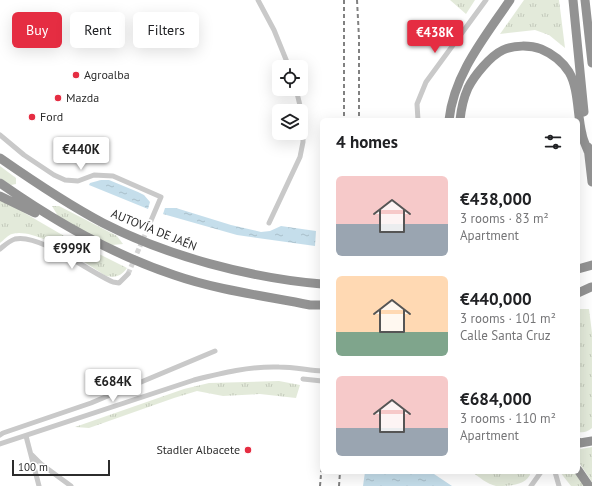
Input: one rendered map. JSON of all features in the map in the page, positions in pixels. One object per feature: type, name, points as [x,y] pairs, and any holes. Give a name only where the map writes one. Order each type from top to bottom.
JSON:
[{"type":"highway","points":[[449,118],[454,97],[464,71],[510,0]]},
{"type":"highway","points":[[572,0],[592,182]]},
{"type":"highway","points":[[585,0],[592,63]]},
{"type":"highway","points":[[460,116],[468,88],[480,70],[492,57],[502,50],[518,46],[535,47],[548,52],[561,61],[570,73],[576,92],[580,118]]},
{"type":"highway","points":[[580,121],[582,135],[588,151]]},
{"type":"highway","name":"AUTOVÍA DE JAÉN","points":[[0,158],[51,193],[76,208],[102,222],[140,239],[194,260],[271,277],[319,284]]},
{"type":"highway","points":[[0,183],[36,209],[87,238]]},
{"type":"highway","points":[[0,196],[140,263],[174,276],[310,305],[320,305]]},
{"type":"highway","points":[[580,268],[592,265]]},
{"type":"highway","points":[[580,289],[592,287]]},
{"type":"highway","points":[[580,292],[592,287]]},
{"type":"highway","points":[[580,443],[592,441]]},
{"type":"highway","points":[[580,473],[589,486]]},
{"type":"street","points":[[258,0],[274,30],[286,60]]},
{"type":"street","points":[[418,118],[417,104],[426,82],[486,0]]},
{"type":"street","points":[[269,223],[300,157],[303,142],[303,118],[298,96]]},
{"type":"street","points":[[0,135],[24,155],[54,175],[65,180],[78,181],[94,176],[113,176],[161,197],[147,230]]},
{"type":"street","points":[[0,249],[6,243],[16,239],[35,240],[113,282],[119,283],[128,274]]},
{"type":"street","points":[[0,435],[3,432],[91,403],[215,351]]},
{"type":"street","points":[[0,444],[194,380],[217,374],[255,368],[279,367],[320,371]]},
{"type":"street","points":[[303,379],[320,381]]},
{"type":"street","points":[[26,436],[39,486]]},
{"type":"street","points":[[31,454],[41,464],[71,486]]},
{"type":"street","points":[[531,486],[540,474]]},
{"type":"street","points":[[556,474],[559,486]]},
{"type":"green space","points":[[450,0],[475,0],[466,14]]},
{"type":"green space","points":[[524,0],[559,0],[565,48],[549,35],[535,30],[500,34]]},
{"type":"green space","points":[[0,166],[16,178],[16,184],[11,185],[0,178]]},
{"type":"green space","points":[[0,200],[71,240],[127,268],[118,276],[106,276],[74,255],[47,241],[22,233],[12,234],[0,243]]},
{"type":"green space","points":[[52,206],[59,206],[117,236],[123,244],[112,245],[87,233],[58,216]]},
{"type":"green space","points":[[580,309],[589,309],[592,333],[592,428],[580,432]]},
{"type":"green space","points":[[279,381],[300,385],[296,398],[260,394],[223,396],[197,391],[89,428],[75,427],[184,389],[209,383]]},
{"type":"green space","points":[[592,447],[592,482],[580,464],[580,448]]},
{"type":"green space","points":[[475,474],[530,474],[522,483],[512,485],[496,486],[486,482]]},
{"type":"green space","points":[[562,474],[576,474],[585,486],[571,486]]},
{"type":"water","points":[[101,180],[109,180],[144,195],[150,202],[148,209],[89,185],[90,183]]},
{"type":"water","points":[[165,208],[176,208],[231,225],[261,232],[270,231],[281,226],[316,231],[315,246],[237,235],[163,214]]},
{"type":"water","points":[[365,474],[434,474],[452,486],[363,486]]},
{"type":"tunnel","points":[[128,274],[147,230]]},
{"type":"railway","points":[[344,0],[344,118]]},
{"type":"railway","points":[[357,0],[359,38],[359,118]]},
{"type":"railway","points":[[320,486],[321,474]]},
{"type":"railway","points":[[339,486],[340,474]]},
{"type":"place","name":"Agroalba","points":[[76,75]]},
{"type":"place","name":"Mazda","points":[[58,98]]},
{"type":"place","name":"Ford","points":[[32,117]]},
{"type":"place","name":"Stadler Albacete","points":[[248,450]]}]
